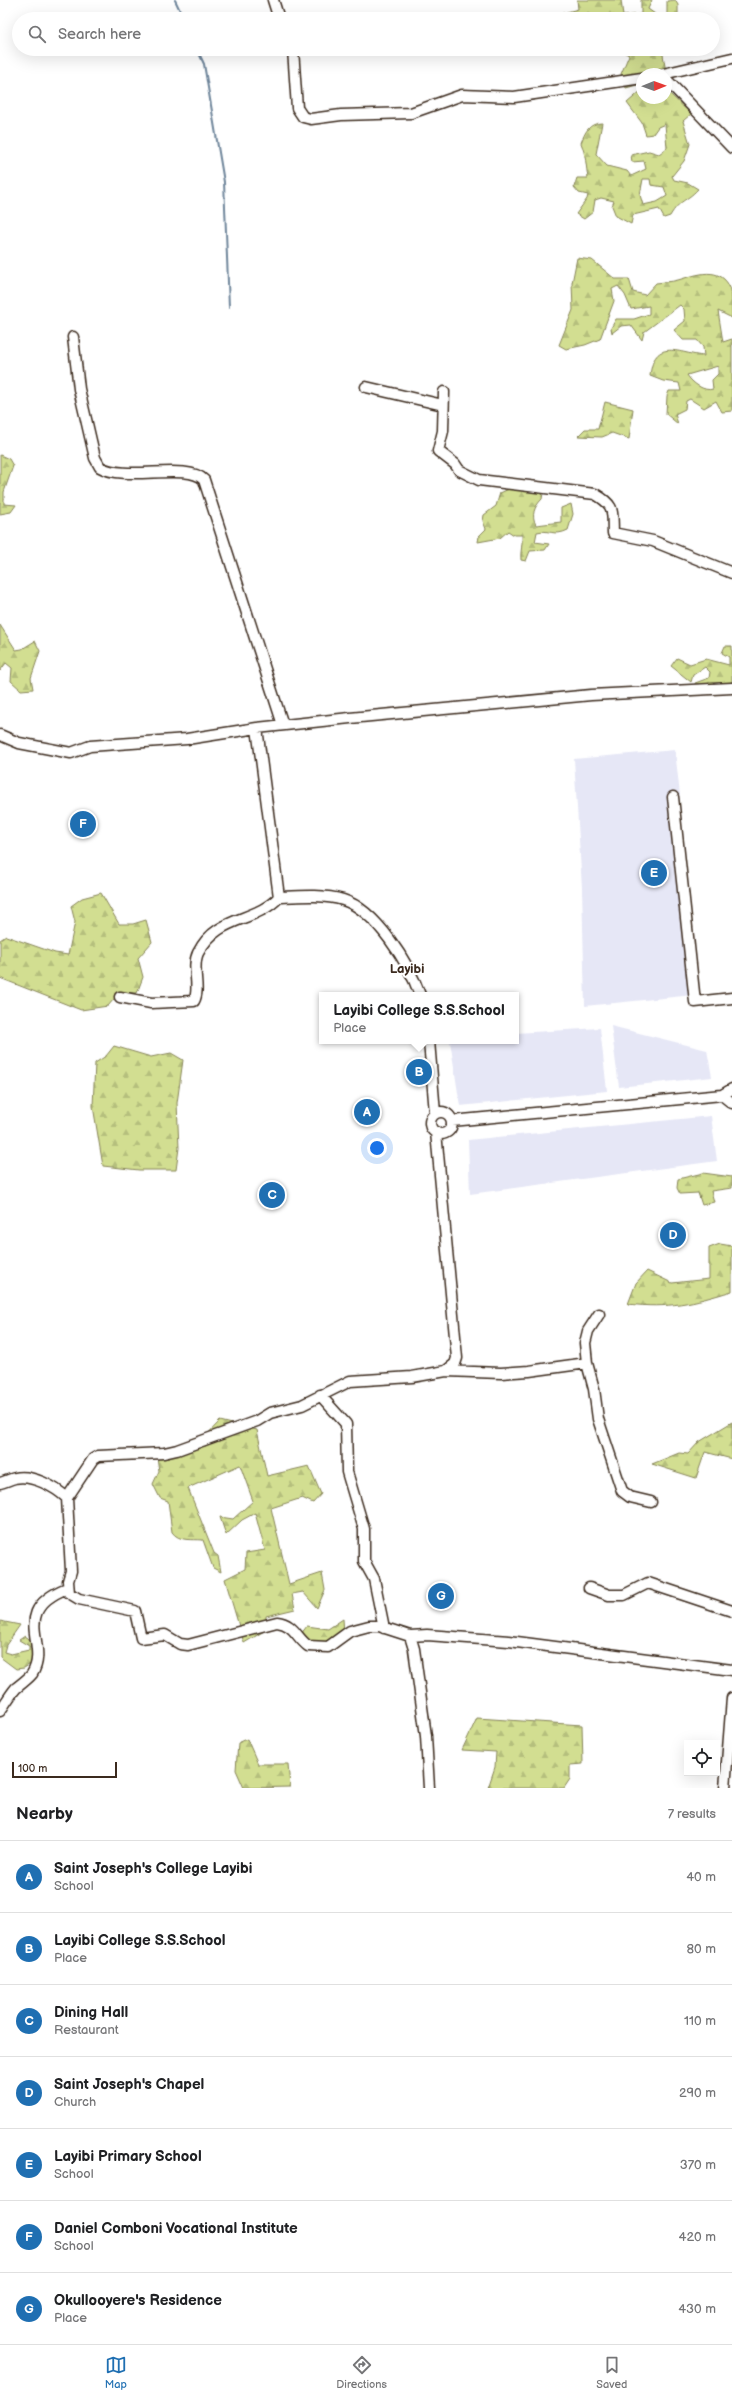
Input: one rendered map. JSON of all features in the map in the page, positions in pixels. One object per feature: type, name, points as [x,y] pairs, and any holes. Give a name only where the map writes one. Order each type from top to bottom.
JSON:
[{"type":"street","points":[[273,0],[277,12]]},
{"type":"street","points":[[293,56],[297,108],[303,117],[311,119],[341,115],[412,113],[462,95],[514,97],[636,79]]},
{"type":"street","points":[[672,72],[732,58]]},
{"type":"street","points":[[672,85],[732,148]]},
{"type":"street","points":[[73,337],[79,389],[95,458],[100,467],[132,473],[194,473],[204,480],[283,725]]},
{"type":"street","points":[[366,387],[443,405]]},
{"type":"street","points":[[444,392],[443,431],[438,452],[466,475],[486,481],[595,494],[610,504],[613,510],[613,532],[653,541],[710,562],[732,573]]},
{"type":"street","points":[[0,735],[19,743],[71,752],[90,746],[187,739],[283,725],[591,695],[732,688]]},
{"type":"street","points":[[257,728],[279,897]]},
{"type":"street","points":[[673,797],[695,1002],[732,998]]},
{"type":"street","points":[[120,997],[151,1003],[194,1001],[197,957],[213,933],[237,918],[271,906],[279,897],[329,897],[342,900],[356,906],[372,919],[394,948],[418,992]]},
{"type":"street","points":[[429,1044],[435,1113],[430,1124],[436,1132],[457,1358],[455,1364],[446,1371]]},
{"type":"street","points":[[452,1121],[722,1095],[732,1088]]},
{"type":"street","points":[[722,1095],[732,1103]]},
{"type":"street","points":[[435,1113],[442,1112],[449,1115],[452,1121],[449,1130],[440,1134],[436,1132]]},
{"type":"street","points":[[599,1314],[588,1331],[585,1343],[587,1363],[594,1389],[598,1419],[622,1491],[630,1497],[651,1502]]},
{"type":"street","points":[[587,1363],[501,1373],[446,1371],[412,1377],[350,1381],[302,1405],[270,1413],[257,1421],[177,1450],[164,1453],[98,1456],[93,1459],[67,1498],[71,1571],[67,1588],[73,1597],[135,1611],[141,1638],[165,1635],[180,1644],[188,1645],[277,1622],[286,1623],[308,1646],[321,1648],[333,1644],[350,1631],[360,1627],[384,1628],[410,1636],[427,1634],[524,1642],[732,1670]]},
{"type":"street","points":[[320,1395],[346,1424],[347,1472],[364,1529],[364,1561],[374,1579],[384,1628]]},
{"type":"street","points":[[0,1483],[24,1477],[50,1486],[67,1498]]},
{"type":"street","points":[[589,1588],[609,1595],[624,1595],[648,1583],[732,1611]]},
{"type":"street","points":[[0,1711],[14,1690],[32,1673],[36,1650],[33,1625],[38,1611],[44,1602],[54,1594],[67,1588]]},
{"type":"street","points":[[414,1649],[427,1634]]},
{"type":"street","points":[[410,1636],[414,1649],[426,1736],[429,1788]]},
{"type":"street","points":[[725,1788],[732,1705]]},
{"type":"shaded area","points":[[675,750],[680,795],[670,796],[693,995],[585,1006],[582,888],[574,759]]},
{"type":"shaded area","points":[[611,1026],[707,1050],[712,1077],[619,1087]]},
{"type":"shaded area","points":[[600,1028],[607,1091],[460,1106],[450,1044],[519,1044],[519,1033]]},
{"type":"shaded area","points":[[711,1116],[717,1161],[470,1194],[468,1140]]},
{"type":"green space","points":[[577,0],[621,0],[622,12],[567,12],[578,9]]},
{"type":"green space","points":[[641,0],[652,0],[648,9],[652,12],[641,12]]},
{"type":"green space","points":[[675,0],[678,5],[678,12],[667,12],[667,1]]},
{"type":"green space","points":[[629,56],[663,56],[665,68],[636,68],[636,85],[626,88],[621,74]]},
{"type":"green space","points":[[636,95],[636,104],[672,104],[672,96],[691,114],[683,121],[690,144],[684,161],[672,176],[674,180],[688,183],[698,189],[680,203],[670,216],[664,218],[659,209],[633,215],[631,224],[616,216],[612,206],[614,201],[601,198],[595,200],[593,212],[584,219],[576,214],[587,199],[588,195],[579,193],[574,187],[577,178],[588,178],[585,156],[581,143],[588,129],[598,123],[602,123],[596,154],[607,166],[627,171],[631,176],[646,169],[644,161],[632,162],[631,155],[649,151],[659,154],[667,148],[665,124],[658,127],[653,134],[646,135],[642,123],[627,103]],"holes":[[[643,179],[650,179],[651,185],[664,187],[667,196],[657,202],[643,205],[640,195]]]},
{"type":"green space","points":[[577,258],[592,260],[615,279],[629,279],[633,292],[645,295],[656,283],[675,281],[708,273],[721,277],[727,282],[731,290],[732,318],[718,311],[723,342],[732,339],[732,411],[722,412],[716,401],[704,408],[690,399],[686,401],[685,409],[675,414],[678,424],[666,414],[667,396],[669,391],[681,391],[679,383],[663,381],[650,376],[652,364],[657,356],[670,350],[704,356],[703,347],[697,340],[683,340],[674,330],[685,321],[684,309],[680,305],[644,332],[642,340],[631,325],[621,326],[612,333],[611,328],[616,319],[634,319],[649,314],[649,306],[631,309],[625,295],[618,286],[612,289],[614,301],[600,339],[585,345],[566,349],[559,345],[573,310],[572,283]],"holes":[[[718,366],[718,374],[712,380],[713,389],[710,390],[698,386],[687,375]]]},
{"type":"green space","points":[[605,402],[633,409],[629,439],[612,433],[602,437],[578,436],[585,429],[598,429]]},
{"type":"green space","points":[[0,455],[9,459],[13,466],[4,492],[4,504],[16,505],[11,512],[0,514]]},
{"type":"green space","points":[[509,489],[543,493],[542,499],[534,511],[534,521],[536,525],[561,522],[561,508],[571,504],[573,514],[568,530],[559,533],[545,531],[537,532],[535,542],[549,544],[545,550],[530,551],[526,561],[521,560],[522,535],[514,535],[508,531],[500,538],[478,542],[479,536],[486,529],[483,521],[484,515],[496,506],[500,493]]},
{"type":"green space","points":[[0,625],[16,650],[22,649],[35,641],[40,651],[31,678],[33,689],[21,690],[11,681],[12,668],[6,663],[0,671]]},
{"type":"green space","points":[[725,646],[732,646],[732,682],[720,686],[696,687],[695,683],[709,678],[710,672],[705,667],[693,675],[691,682],[671,666],[677,658],[690,664],[706,659],[729,665],[729,657],[722,653]]},
{"type":"green space","points":[[101,893],[119,924],[133,924],[146,920],[152,942],[138,958],[143,977],[137,993],[120,992],[108,1006],[81,1010],[0,978],[0,940],[6,936],[55,953],[68,955],[75,922],[71,906],[82,898]]},
{"type":"green space","points":[[114,1046],[151,1057],[171,1053],[183,1060],[177,1103],[179,1148],[176,1170],[139,1170],[103,1166],[93,1106],[95,1063],[106,1056]]},
{"type":"green space","points":[[703,1173],[732,1177],[732,1188],[711,1191],[714,1202],[702,1205],[698,1193],[680,1194],[677,1188],[678,1179]]},
{"type":"green space","points":[[720,1244],[732,1246],[732,1291],[693,1302],[680,1304],[656,1306],[628,1304],[636,1283],[647,1271],[672,1283],[709,1279],[709,1248]]},
{"type":"green space","points":[[220,1421],[257,1430],[267,1476],[309,1466],[321,1494],[313,1503],[302,1498],[271,1508],[289,1584],[322,1573],[325,1590],[317,1608],[303,1592],[292,1594],[295,1609],[266,1616],[266,1630],[244,1643],[225,1579],[245,1569],[246,1553],[265,1550],[255,1513],[242,1520],[226,1535],[220,1517],[233,1519],[253,1501],[240,1465],[188,1488],[214,1553],[218,1556],[221,1572],[213,1568],[203,1540],[182,1539],[172,1532],[168,1501],[160,1498],[153,1484],[159,1471],[157,1457],[197,1445]]},
{"type":"green space","points":[[732,1422],[732,1459],[705,1452],[696,1478],[652,1464],[679,1453],[688,1454],[699,1442]]},
{"type":"green space","points":[[343,1619],[344,1633],[321,1644],[306,1640],[301,1634],[307,1626],[328,1629]]},
{"type":"green space","points":[[0,1621],[20,1625],[6,1645],[4,1652],[11,1654],[29,1650],[29,1646],[19,1640],[25,1636],[32,1644],[32,1663],[24,1668],[16,1669],[0,1657]]},
{"type":"green space","points":[[477,1718],[582,1725],[583,1764],[570,1765],[570,1779],[564,1788],[488,1788],[495,1767],[496,1752],[462,1750]]},
{"type":"green space","points":[[247,1739],[258,1764],[288,1764],[290,1787],[244,1788],[236,1770],[238,1743]]},
{"type":"waterway","points":[[175,0],[181,12]]},
{"type":"waterway","points":[[200,56],[204,64],[224,182],[229,307]]},
{"type":"place","name":"Daniel Comboni Vocational Institute","points":[[83,824]]},
{"type":"place","name":"Layibi Primary School","points":[[654,873]]},
{"type":"place","name":"Layibi College S.S.School","points":[[419,1072]]},
{"type":"place","name":"Saint Joseph's College Layibi","points":[[367,1112]]},
{"type":"place","name":"Dining Hall","points":[[272,1195]]},
{"type":"place","name":"Saint Joseph's Chapel","points":[[673,1235]]},
{"type":"place","name":"Okullooyere's Residence","points":[[441,1596]]},
{"type":"district","name":"Layibi","points":[[407,969]]}]
